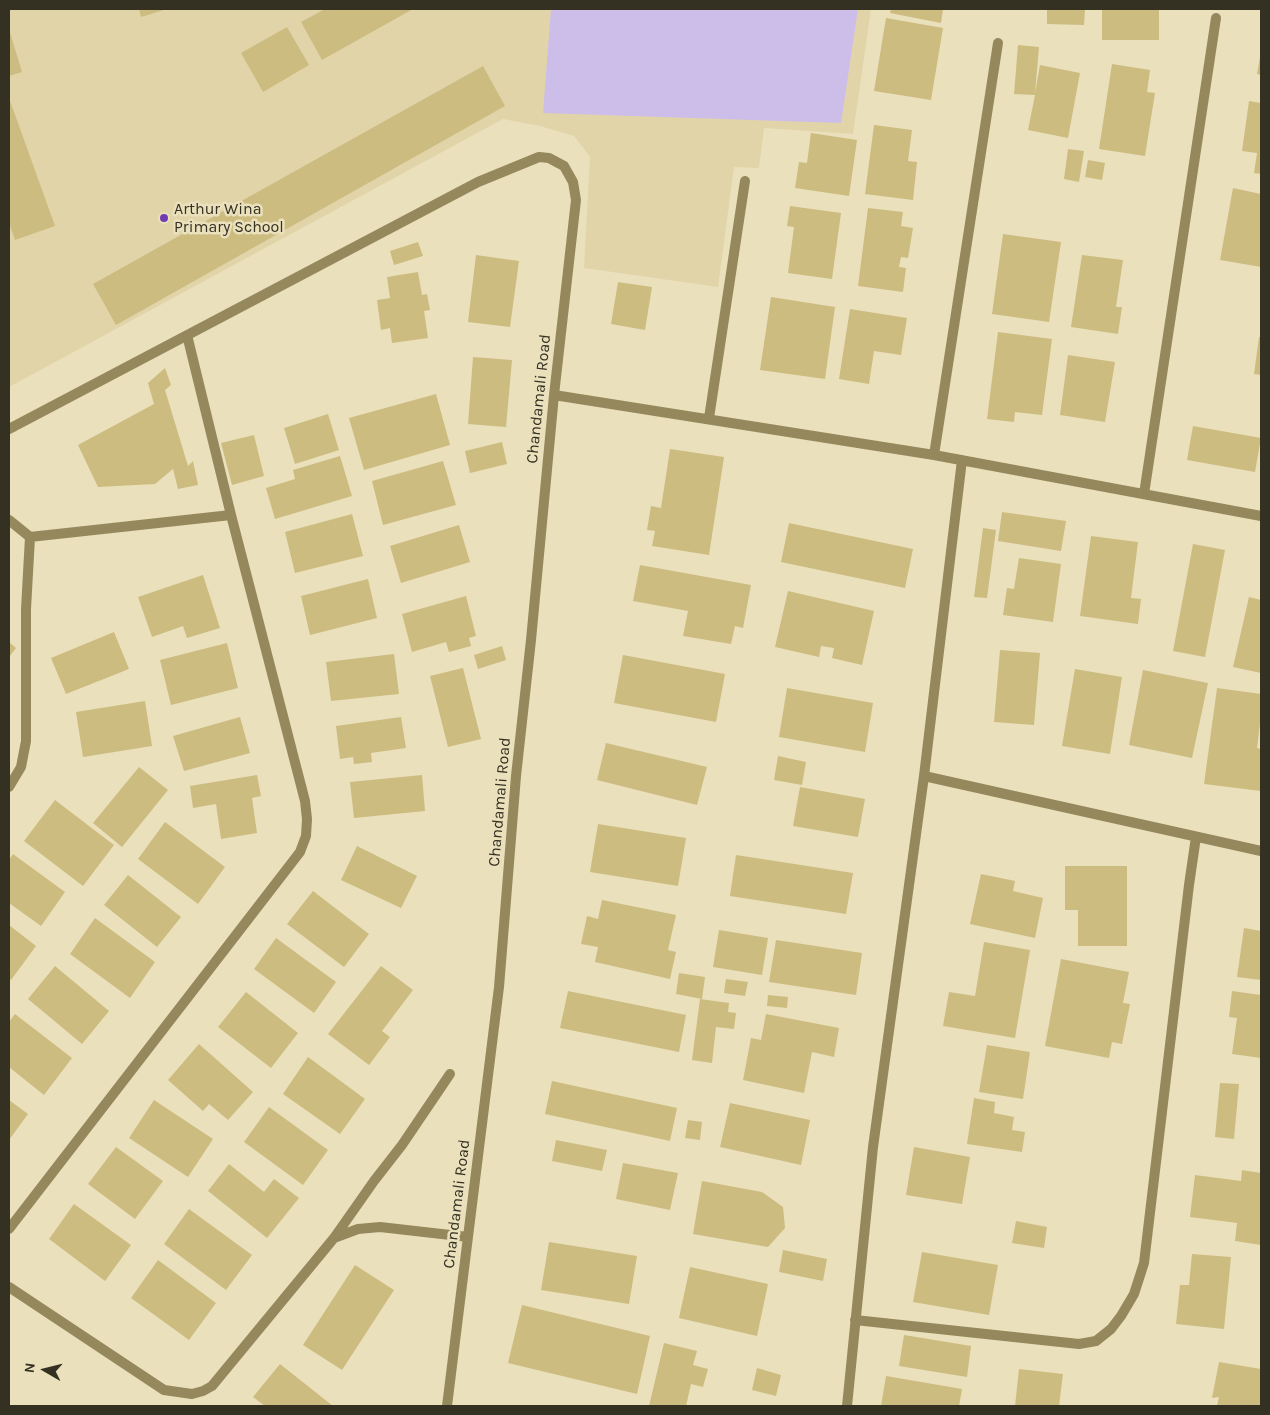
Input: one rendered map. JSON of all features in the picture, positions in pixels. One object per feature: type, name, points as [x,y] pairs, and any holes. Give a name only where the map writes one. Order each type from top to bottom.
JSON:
[{"type":"street","points":[[1144,494],[1216,18]]},
{"type":"street","points":[[934,454],[998,43]]},
{"type":"street","name":"Chandamali Road","points":[[187,335],[478,182],[539,157],[548,158],[564,166],[573,182],[576,200],[554,395],[516,776],[499,987],[448,1406]]},
{"type":"street","points":[[710,418],[745,181]]},
{"type":"street","points":[[9,429],[187,335],[308,819],[306,836],[300,852],[9,1229]]},
{"type":"street","points":[[554,395],[934,454],[1261,516]]},
{"type":"street","points":[[847,1406],[873,1147],[924,776],[962,460]]},
{"type":"street","points":[[9,520],[30,537],[231,515]]},
{"type":"street","points":[[9,787],[21,767],[26,742],[26,609],[30,537]]},
{"type":"street","points":[[924,776],[1261,851]]},
{"type":"street","points":[[855,1320],[1080,1344],[1096,1340],[1111,1329],[1121,1316],[1134,1294],[1144,1262],[1196,837]]},
{"type":"street","points":[[9,1287],[164,1390],[192,1394],[203,1391],[212,1386],[334,1238],[374,1180],[402,1145],[450,1074]]},
{"type":"street","points":[[334,1238],[358,1228],[380,1227],[468,1237]]},
{"type":"shaded area","name":"Arthur Wina Primary School","points":[[9,9],[871,9],[853,134],[764,128],[759,168],[734,167],[718,287],[584,268],[590,157],[574,136],[540,126],[503,119],[9,387]]},
{"type":"shaded area","points":[[551,9],[858,9],[841,123],[543,113]]},
{"type":"building","points":[[139,9],[167,9],[141,17]]},
{"type":"building","points":[[325,9],[413,9],[322,60],[301,22]]},
{"type":"building","points":[[891,9],[943,9],[941,23],[890,13]]},
{"type":"building","points":[[1047,9],[1085,9],[1084,25],[1047,24]]},
{"type":"building","points":[[1102,9],[1159,9],[1159,40],[1102,40]]},
{"type":"building","points":[[886,18],[943,28],[931,100],[874,91]]},
{"type":"building","points":[[287,27],[309,65],[263,92],[241,53]]},
{"type":"building","points":[[9,29],[22,72],[9,76]]},
{"type":"building","points":[[1018,45],[1039,47],[1035,93],[1040,65],[1080,73],[1068,138],[1028,130],[1035,95],[1014,94]]},
{"type":"building","points":[[1261,57],[1261,75],[1257,74]]},
{"type":"building","points":[[1112,64],[1150,70],[1147,92],[1155,93],[1145,156],[1099,149]]},
{"type":"building","points":[[483,66],[505,106],[116,325],[93,284]]},
{"type":"building","points":[[9,98],[55,226],[15,240],[9,223]]},
{"type":"building","points":[[1249,101],[1261,103],[1261,174],[1254,173],[1257,153],[1242,151]]},
{"type":"building","points":[[874,125],[912,130],[908,161],[917,162],[913,200],[865,194]]},
{"type":"building","points":[[811,133],[857,140],[849,196],[795,188],[799,162],[807,163]]},
{"type":"building","points":[[1068,149],[1084,151],[1079,182],[1064,179]]},
{"type":"building","points":[[1088,160],[1105,163],[1102,180],[1085,177]]},
{"type":"building","points":[[1233,188],[1261,194],[1261,267],[1220,260]]},
{"type":"building","points":[[790,206],[841,213],[832,279],[788,273],[794,227],[787,226]]},
{"type":"building","points":[[868,208],[903,212],[901,226],[913,228],[908,258],[901,257],[899,267],[906,268],[903,292],[858,286]]},
{"type":"building","points":[[1003,234],[1061,242],[1049,322],[992,314]]},
{"type":"building","points":[[418,242],[423,256],[394,265],[390,251]]},
{"type":"building","points":[[476,255],[519,261],[510,327],[468,322]]},
{"type":"building","points":[[1082,255],[1123,260],[1116,307],[1122,307],[1118,334],[1071,327]]},
{"type":"building","points":[[418,272],[422,295],[427,294],[430,310],[424,311],[428,338],[392,343],[390,328],[381,330],[377,300],[390,298],[387,277]]},
{"type":"building","points":[[618,282],[652,287],[645,330],[611,324]]},
{"type":"building","points":[[771,297],[835,307],[825,379],[760,370]]},
{"type":"building","points":[[850,309],[907,318],[901,355],[874,351],[869,384],[839,379]]},
{"type":"building","points":[[998,332],[1052,339],[1042,415],[1015,412],[1014,422],[987,419]]},
{"type":"building","points":[[1259,337],[1261,337],[1261,375],[1254,374]]},
{"type":"building","points":[[1068,355],[1115,362],[1105,422],[1060,415]]},
{"type":"building","points":[[473,357],[512,360],[506,427],[468,424]]},
{"type":"building","points":[[165,368],[171,385],[165,390],[188,466],[193,461],[198,485],[178,489],[173,469],[155,484],[98,487],[78,445],[154,404],[148,383]]},
{"type":"building","points":[[436,394],[450,445],[364,470],[349,418]]},
{"type":"building","points":[[328,414],[339,450],[295,464],[284,428]]},
{"type":"building","points":[[1193,426],[1261,438],[1255,472],[1187,460]]},
{"type":"building","points":[[254,435],[264,476],[232,485],[221,443]]},
{"type":"building","points":[[502,442],[507,464],[470,473],[465,451]]},
{"type":"building","points":[[670,449],[724,457],[709,555],[652,546],[655,531],[647,530],[651,506],[661,508]]},
{"type":"building","points":[[340,456],[352,496],[275,519],[266,488],[295,479],[293,470]]},
{"type":"building","points":[[443,461],[456,505],[383,525],[372,481]]},
{"type":"building","points":[[1002,512],[1066,521],[1061,551],[998,541]]},
{"type":"building","points":[[352,514],[363,556],[295,573],[285,532]]},
{"type":"building","points":[[789,523],[913,549],[905,588],[781,562]]},
{"type":"building","points":[[459,525],[470,562],[401,583],[390,546]]},
{"type":"building","points":[[983,528],[996,530],[987,598],[974,597]]},
{"type":"building","points":[[1091,536],[1138,542],[1131,598],[1141,599],[1138,624],[1080,616]]},
{"type":"building","points":[[1193,544],[1225,550],[1205,657],[1173,651]]},
{"type":"building","points":[[1019,558],[1061,564],[1053,622],[1003,615],[1007,588],[1014,589]]},
{"type":"building","points":[[640,565],[751,585],[743,628],[735,626],[731,644],[683,636],[688,611],[633,601]]},
{"type":"building","points":[[203,575],[220,628],[187,638],[183,626],[152,637],[138,597]]},
{"type":"building","points":[[368,579],[377,618],[310,635],[301,596]]},
{"type":"building","points":[[788,591],[874,611],[862,665],[832,658],[834,648],[821,646],[819,657],[775,647]]},
{"type":"building","points":[[466,596],[476,636],[469,638],[471,646],[449,652],[446,642],[412,652],[402,614]]},
{"type":"building","points":[[1249,597],[1261,600],[1261,673],[1233,667]]},
{"type":"building","points":[[114,632],[129,669],[66,694],[51,658]]},
{"type":"building","points":[[9,642],[16,648],[9,657]]},
{"type":"building","points":[[227,643],[238,688],[171,705],[160,660]]},
{"type":"building","points":[[502,646],[506,660],[478,669],[474,655]]},
{"type":"building","points":[[1000,650],[1040,653],[1034,725],[994,722]]},
{"type":"building","points":[[394,654],[399,694],[331,701],[326,662]]},
{"type":"building","points":[[623,655],[725,674],[716,722],[614,703]]},
{"type":"building","points":[[463,668],[481,739],[448,747],[430,676]]},
{"type":"building","points":[[1075,669],[1122,677],[1110,754],[1062,746]]},
{"type":"building","points":[[1143,670],[1208,683],[1192,758],[1129,745]]},
{"type":"building","points":[[787,688],[873,703],[865,752],[779,737]]},
{"type":"building","points":[[1217,688],[1261,694],[1261,715],[1257,748],[1261,749],[1261,791],[1204,784]]},
{"type":"building","points":[[145,701],[152,746],[83,757],[76,712]]},
{"type":"building","points":[[240,717],[250,753],[184,771],[173,736]]},
{"type":"building","points":[[401,717],[406,748],[371,753],[372,762],[354,764],[353,757],[340,759],[336,726]]},
{"type":"building","points":[[606,743],[707,767],[697,805],[597,780]]},
{"type":"building","points":[[778,756],[806,762],[802,785],[774,780]]},
{"type":"building","points":[[139,767],[168,790],[122,847],[93,823]]},
{"type":"building","points":[[257,775],[261,796],[252,798],[257,833],[221,839],[216,804],[193,808],[190,786]]},
{"type":"building","points":[[422,775],[425,811],[354,818],[350,782]]},
{"type":"building","points":[[800,787],[865,799],[858,837],[793,826]]},
{"type":"building","points":[[55,800],[114,845],[83,886],[24,841]]},
{"type":"building","points":[[165,822],[225,867],[198,904],[138,859]]},
{"type":"building","points":[[598,824],[686,838],[678,886],[590,872]]},
{"type":"building","points":[[357,846],[417,876],[401,908],[341,880]]},
{"type":"building","points":[[13,854],[65,892],[41,926],[9,903],[9,860]]},
{"type":"building","points":[[736,855],[853,873],[846,914],[730,896]]},
{"type":"building","points":[[1065,866],[1127,866],[1127,946],[1078,946],[1078,910],[1065,910]]},
{"type":"building","points":[[981,874],[1015,881],[1013,891],[1043,898],[1035,938],[970,924]]},
{"type":"building","points":[[128,875],[181,917],[157,947],[104,905]]},
{"type":"building","points":[[313,891],[369,934],[344,967],[287,924]]},
{"type":"building","points":[[602,900],[676,915],[668,950],[676,952],[670,979],[595,962],[598,947],[581,944],[587,916],[598,919]]},
{"type":"building","points":[[95,918],[155,962],[130,998],[70,954]]},
{"type":"building","points":[[9,925],[36,946],[11,980],[9,978]]},
{"type":"building","points":[[1244,928],[1261,931],[1261,980],[1237,977]]},
{"type":"building","points":[[719,930],[768,938],[762,975],[713,967]]},
{"type":"building","points":[[276,938],[336,982],[314,1013],[254,969]]},
{"type":"building","points":[[776,940],[862,953],[856,995],[769,982]]},
{"type":"building","points":[[984,942],[1030,950],[1015,1038],[943,1026],[949,992],[975,996]]},
{"type":"building","points":[[1061,959],[1129,972],[1123,1003],[1130,1004],[1122,1044],[1112,1042],[1109,1058],[1045,1046]]},
{"type":"building","points":[[55,966],[109,1011],[82,1044],[28,999]]},
{"type":"building","points":[[381,966],[413,990],[382,1031],[390,1037],[369,1065],[328,1034]]},
{"type":"building","points":[[679,973],[705,977],[702,999],[676,994]]},
{"type":"building","points":[[726,979],[748,982],[745,996],[724,993]]},
{"type":"building","points":[[568,991],[686,1015],[679,1052],[560,1028]]},
{"type":"building","points":[[1232,991],[1261,995],[1261,1058],[1232,1054],[1237,1018],[1229,1017]]},
{"type":"building","points":[[246,992],[298,1033],[271,1068],[218,1027]]},
{"type":"building","points":[[768,995],[788,997],[787,1008],[767,1006]]},
{"type":"building","points":[[700,999],[729,1003],[728,1012],[736,1013],[734,1029],[716,1027],[712,1063],[692,1060]]},
{"type":"building","points":[[15,1014],[72,1058],[44,1095],[9,1067],[9,1022]]},
{"type":"building","points":[[766,1014],[839,1028],[834,1057],[812,1052],[804,1093],[743,1080],[751,1038],[761,1040]]},
{"type":"building","points":[[199,1044],[253,1092],[228,1120],[209,1104],[203,1111],[168,1080]]},
{"type":"building","points":[[987,1045],[1030,1052],[1023,1099],[979,1092]]},
{"type":"building","points":[[308,1057],[365,1099],[340,1134],[283,1094]]},
{"type":"building","points":[[552,1081],[677,1108],[670,1141],[545,1114]]},
{"type":"building","points":[[1220,1083],[1239,1084],[1234,1139],[1215,1137]]},
{"type":"building","points":[[974,1098],[995,1102],[994,1113],[1014,1117],[1012,1130],[1025,1132],[1022,1152],[967,1144]]},
{"type":"building","points":[[9,1100],[28,1114],[9,1140]]},
{"type":"building","points":[[154,1100],[213,1139],[188,1177],[129,1138]]},
{"type":"building","points":[[730,1103],[810,1120],[801,1165],[720,1147]]},
{"type":"building","points":[[269,1107],[328,1150],[303,1185],[244,1142]]},
{"type":"building","points":[[688,1120],[702,1122],[700,1140],[685,1138]]},
{"type":"building","points":[[556,1140],[607,1150],[602,1171],[552,1161]]},
{"type":"building","points":[[116,1147],[163,1181],[135,1219],[88,1184]]},
{"type":"building","points":[[914,1147],[970,1157],[962,1204],[906,1195]]},
{"type":"building","points":[[623,1163],[678,1173],[670,1210],[616,1199]]},
{"type":"building","points":[[229,1164],[264,1192],[274,1179],[299,1198],[267,1238],[208,1191]]},
{"type":"building","points":[[1242,1170],[1261,1173],[1261,1245],[1235,1241],[1237,1223],[1190,1217],[1195,1175],[1241,1181]]},
{"type":"building","points":[[702,1181],[762,1192],[783,1207],[785,1228],[768,1247],[693,1234]]},
{"type":"building","points":[[74,1204],[131,1245],[105,1281],[49,1239]]},
{"type":"building","points":[[189,1209],[252,1255],[226,1290],[164,1244]]},
{"type":"building","points":[[1016,1221],[1047,1227],[1044,1248],[1012,1243]]},
{"type":"building","points":[[549,1242],[637,1256],[629,1304],[541,1290]]},
{"type":"building","points":[[783,1250],[827,1259],[823,1281],[779,1272]]},
{"type":"building","points":[[922,1252],[998,1265],[989,1315],[913,1302]]},
{"type":"building","points":[[1192,1254],[1231,1257],[1224,1329],[1176,1324],[1180,1285],[1189,1285]]},
{"type":"building","points":[[158,1260],[216,1303],[189,1340],[131,1298]]},
{"type":"building","points":[[355,1265],[394,1290],[342,1370],[303,1345]]},
{"type":"building","points":[[690,1267],[768,1284],[757,1336],[679,1318]]},
{"type":"building","points":[[522,1305],[650,1336],[637,1394],[508,1363]]},
{"type":"building","points":[[904,1335],[971,1346],[967,1377],[899,1366]]},
{"type":"building","points":[[664,1343],[697,1351],[693,1365],[708,1369],[703,1387],[691,1384],[686,1406],[649,1406]]},
{"type":"building","points":[[1219,1362],[1261,1369],[1260,1406],[1217,1406],[1219,1397],[1212,1398]]},
{"type":"building","points":[[280,1364],[333,1406],[265,1406],[253,1397]]},
{"type":"building","points":[[757,1368],[781,1375],[776,1396],[752,1390]]},
{"type":"building","points":[[1019,1369],[1063,1374],[1059,1406],[1015,1406]]},
{"type":"building","points":[[886,1376],[962,1389],[959,1406],[881,1406]]},
{"type":"place","name":"Arthur Wina Primary School","points":[[164,218]]}]
